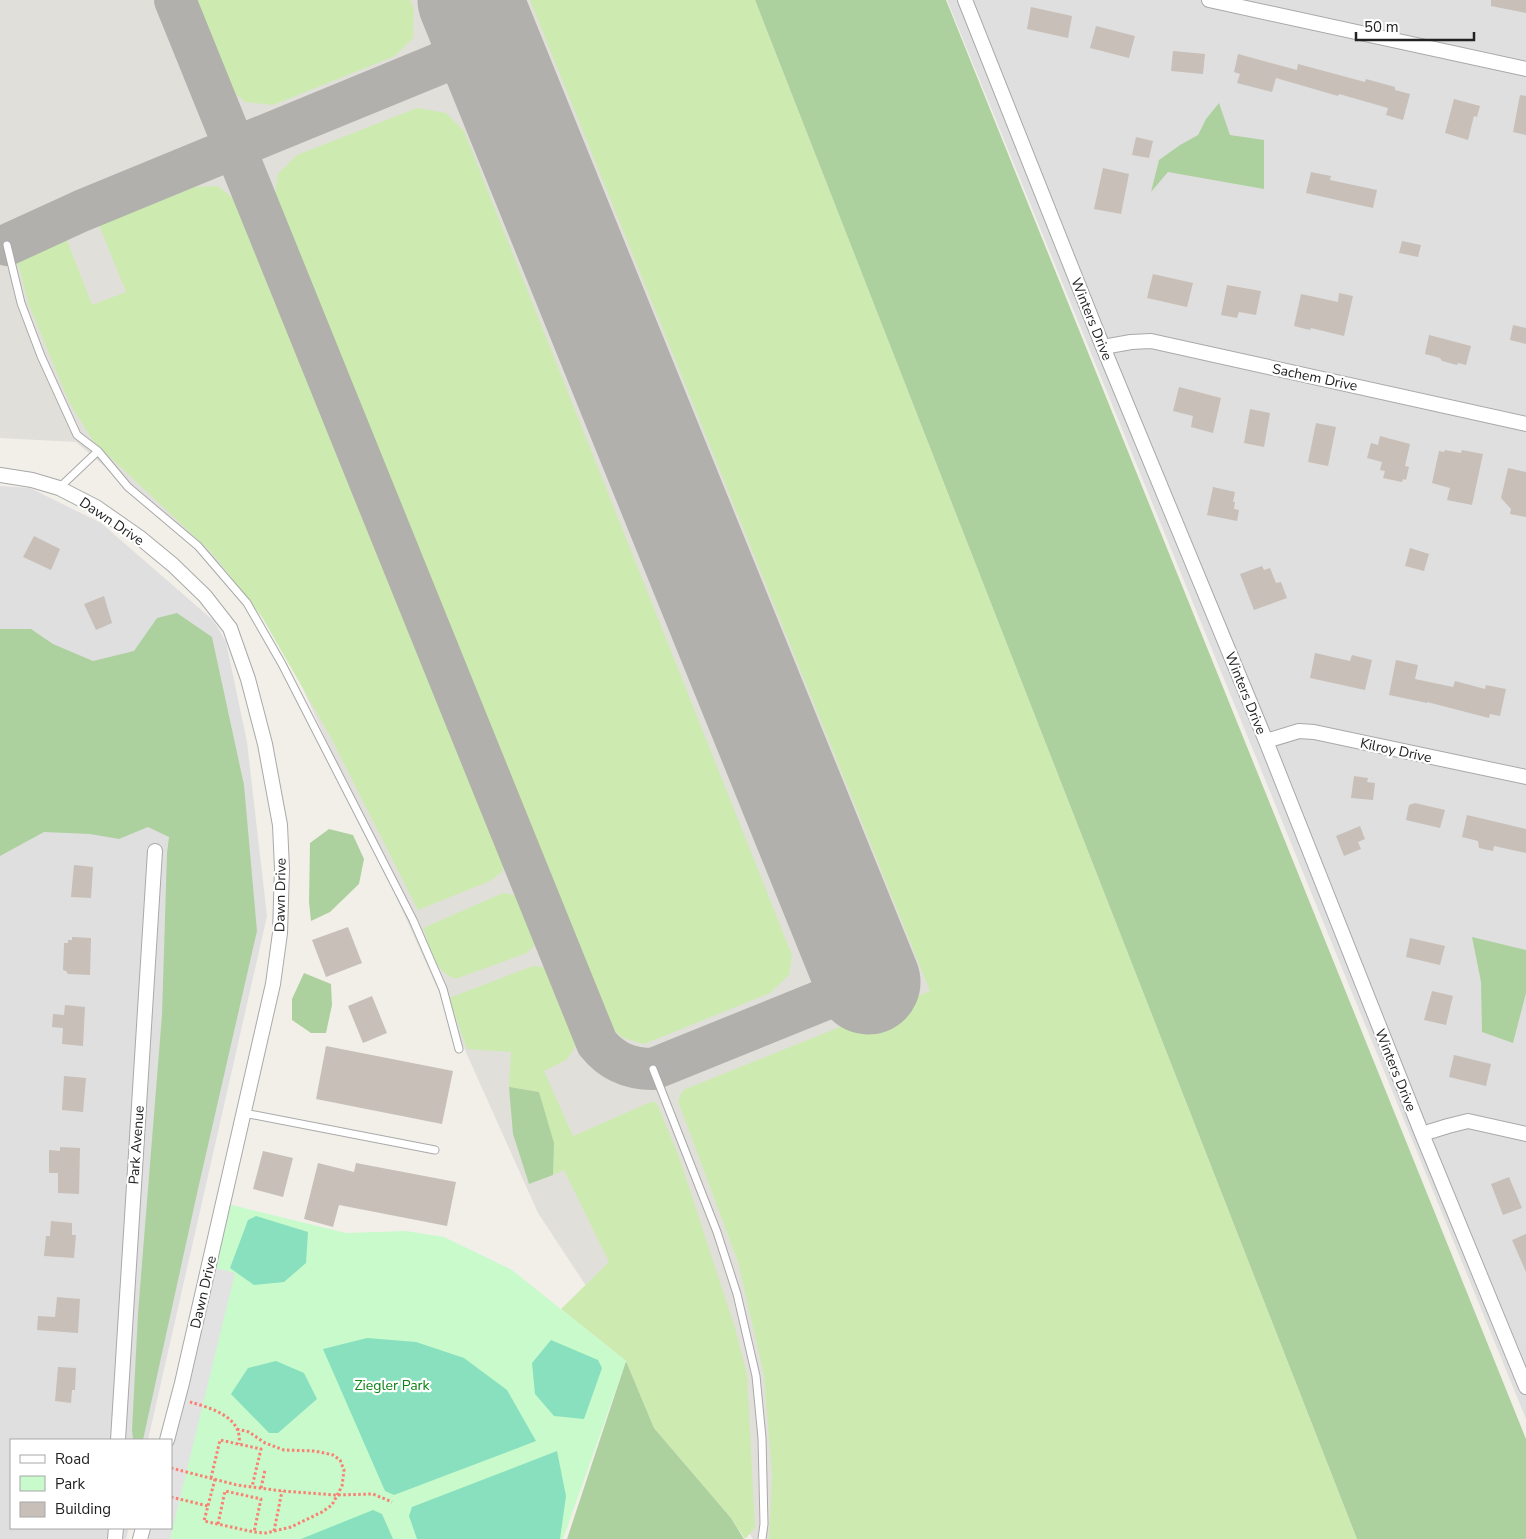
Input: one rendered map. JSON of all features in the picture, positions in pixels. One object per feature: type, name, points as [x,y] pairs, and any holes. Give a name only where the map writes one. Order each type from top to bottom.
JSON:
[{"type":"street","name":"Winters Drive","points":[[965,0],[1103,347],[1266,741],[1422,1134],[1526,1388]]},
{"type":"street","points":[[1209,0],[1526,69]]},
{"type":"street","name":"Sachem Drive","points":[[1103,347],[1151,341],[1526,424]]},
{"type":"street","name":"Dawn Drive","points":[[0,475],[32,480],[59,488],[96,507],[139,537],[173,565],[205,596],[230,628],[248,680],[265,744],[280,825],[282,869],[280,933],[273,984],[167,1439]]},
{"type":"street","name":"Kilroy Drive","points":[[1266,741],[1299,732],[1314,732],[1526,777]]},
{"type":"street","name":"Park Avenue","points":[[118,1439],[155,850]]},
{"type":"street","points":[[1422,1134],[1468,1121],[1526,1134]]},
{"type":"lane","points":[[7,245],[21,304],[41,356],[77,435],[98,451],[128,486],[198,546],[247,603],[282,664],[413,920],[443,989],[460,1049]]},
{"type":"lane","points":[[59,488],[98,451]]},
{"type":"lane","points":[[654,1069],[718,1232],[739,1304],[756,1376],[762,1438],[764,1524],[762,1539]]},
{"type":"lane","points":[[244,1113],[435,1150]]},
{"type":"path","points":[[178,1399],[224,1414],[237,1429],[240,1436],[239,1444]]},
{"type":"path","points":[[237,1429],[249,1432],[265,1443],[284,1450],[316,1451],[332,1455],[340,1460],[344,1470],[342,1486],[332,1505],[322,1512],[291,1526],[266,1533],[204,1521],[220,1440],[261,1449],[252,1487]]},
{"type":"path","points":[[172,1468],[237,1485],[337,1495],[373,1494],[392,1502]]},
{"type":"path","points":[[261,1488],[265,1470]]},
{"type":"path","points":[[234,1493],[237,1485]]},
{"type":"path","points":[[218,1524],[225,1491],[261,1499],[254,1532]]},
{"type":"path","points":[[274,1531],[282,1491]]},
{"type":"path","points":[[172,1497],[208,1506]]},
{"type":"shaded area","points":[[0,0],[732,0],[1347,1539],[753,1539],[538,1213],[265,604],[76,442],[0,438]]},
{"type":"shaded area","points":[[947,0],[1526,0],[1526,1419]]},
{"type":"shaded area","points":[[0,486],[30,488],[101,523],[214,621],[226,642],[247,742],[267,916],[148,1439],[10,1439],[10,1529],[129,1529],[126,1539],[0,1539]]},
{"type":"shaded area","points":[[211,1267],[235,1273],[170,1539],[145,1539],[148,1529],[172,1529],[171,1439]]},
{"type":"green space","points":[[193,0],[410,0],[414,9],[413,38],[395,56],[273,105],[245,102],[226,85]]},
{"type":"green space","points":[[530,0],[755,0],[1357,1539],[769,1539],[772,1475],[764,1375],[738,1262],[678,1101],[683,1090],[930,991]]},
{"type":"green space","points":[[755,0],[946,0],[1526,1439],[1526,1539],[1357,1539]]},
{"type":"green space","points":[[1219,103],[1230,135],[1264,140],[1264,189],[1168,172],[1151,192],[1159,160],[1198,135],[1206,119]]},
{"type":"green space","points":[[417,108],[446,113],[464,131],[792,955],[789,975],[770,993],[644,1044],[623,1038],[603,1020],[274,199],[278,174],[297,155]]},
{"type":"green space","points":[[218,186],[240,204],[505,857],[502,872],[490,881],[418,910],[329,734],[262,617],[212,553],[93,441],[69,402],[29,305],[17,261],[67,240],[92,305],[126,292],[99,225],[195,187]]},
{"type":"green space","points":[[177,613],[212,637],[244,785],[257,931],[143,1439],[133,1439],[138,1313],[162,1015],[169,837],[148,827],[119,839],[90,834],[44,832],[0,856],[0,629],[31,629],[53,644],[93,661],[134,651],[157,618]]},
{"type":"green space","points":[[329,829],[353,835],[364,859],[359,884],[330,912],[311,921],[309,902],[310,843]]},
{"type":"green space","points":[[503,893],[515,895],[525,904],[533,925],[534,946],[527,953],[455,979],[448,975],[434,958],[423,928]]},
{"type":"green space","points":[[1472,937],[1526,950],[1526,993],[1513,1043],[1482,1032],[1481,982]]},
{"type":"green space","points":[[533,966],[542,967],[555,976],[578,1036],[574,1049],[566,1060],[544,1071],[573,1136],[653,1101],[657,1104],[678,1154],[735,1328],[747,1375],[755,1528],[745,1539],[731,1518],[654,1428],[626,1361],[561,1309],[609,1262],[564,1170],[553,1175],[547,1123],[539,1092],[509,1087],[511,1052],[467,1049],[449,998]]},
{"type":"green space","points":[[304,973],[331,984],[332,1005],[326,1033],[311,1033],[292,1020],[292,999]]},
{"type":"green space","points":[[509,1087],[539,1092],[554,1143],[553,1175],[529,1184],[513,1134]]},
{"type":"green space","name":"Ziegler Park","points":[[228,1204],[346,1233],[406,1231],[444,1237],[512,1270],[626,1361],[563,1539],[155,1539],[172,1529],[172,1460]]},
{"type":"green space","points":[[256,1216],[308,1232],[306,1263],[284,1282],[254,1285],[230,1268],[248,1220]]},
{"type":"green space","points":[[367,1338],[416,1342],[464,1358],[507,1390],[536,1441],[394,1495],[385,1491],[323,1349]]},
{"type":"green space","points":[[551,1340],[598,1360],[602,1368],[584,1419],[554,1416],[535,1394],[532,1363]]},
{"type":"green space","points":[[276,1361],[304,1373],[317,1399],[278,1433],[269,1433],[231,1394],[248,1368]]},
{"type":"green space","points":[[626,1361],[654,1428],[731,1518],[744,1539],[567,1539]]},
{"type":"green space","points":[[557,1451],[566,1496],[560,1539],[417,1539],[409,1516],[412,1507]]},
{"type":"green space","points":[[373,1510],[382,1514],[393,1539],[301,1539]]},
{"type":"building","points":[[1491,0],[1526,0],[1526,13],[1491,6]]},
{"type":"building","points":[[1031,7],[1072,16],[1068,38],[1027,29]]},
{"type":"building","points":[[1096,26],[1135,36],[1129,58],[1090,48]]},
{"type":"building","points":[[1173,51],[1205,54],[1203,74],[1171,71]]},
{"type":"building","points":[[1238,54],[1297,70],[1298,64],[1365,82],[1366,79],[1395,87],[1395,90],[1410,94],[1403,120],[1386,115],[1388,108],[1276,78],[1272,92],[1237,83],[1240,74],[1234,72]]},
{"type":"building","points":[[1520,95],[1526,96],[1526,135],[1513,132]]},
{"type":"building","points":[[1454,99],[1480,106],[1477,117],[1474,116],[1468,140],[1445,133]]},
{"type":"building","points":[[1136,137],[1153,141],[1149,158],[1132,155]]},
{"type":"building","points":[[1103,168],[1129,174],[1121,214],[1094,209]]},
{"type":"building","points":[[1311,172],[1331,176],[1330,180],[1377,190],[1373,208],[1306,193]]},
{"type":"building","points":[[1402,241],[1421,245],[1418,257],[1399,253]]},
{"type":"building","points":[[1153,274],[1193,283],[1187,307],[1147,298]]},
{"type":"building","points":[[1227,285],[1261,291],[1256,315],[1239,312],[1237,318],[1221,315]]},
{"type":"building","points":[[1339,293],[1353,296],[1344,336],[1294,326],[1301,294],[1338,302]]},
{"type":"building","points":[[1513,325],[1526,328],[1526,344],[1510,340]]},
{"type":"building","points":[[1429,335],[1471,346],[1466,365],[1442,361],[1440,358],[1425,354]]},
{"type":"building","points":[[1179,387],[1221,398],[1213,433],[1191,427],[1193,416],[1173,411]]},
{"type":"building","points":[[1250,409],[1270,413],[1264,447],[1244,443]]},
{"type":"building","points":[[1316,423],[1336,427],[1328,466],[1308,462]]},
{"type":"building","points":[[1380,436],[1410,444],[1405,466],[1409,467],[1406,480],[1403,479],[1402,482],[1383,478],[1385,471],[1380,470],[1382,462],[1367,458],[1371,443],[1378,445]]},
{"type":"building","points":[[1445,450],[1461,453],[1462,450],[1483,454],[1472,505],[1447,500],[1450,488],[1432,483],[1439,451],[1444,452]]},
{"type":"building","points":[[1508,468],[1526,472],[1526,517],[1510,514],[1511,509],[1501,498]]},
{"type":"building","points":[[1213,487],[1235,492],[1234,509],[1239,510],[1237,521],[1207,515]]},
{"type":"building","points":[[34,536],[60,549],[51,570],[23,557]]},
{"type":"building","points":[[1410,548],[1429,554],[1424,571],[1405,566]]},
{"type":"building","points":[[1262,566],[1264,570],[1270,568],[1276,583],[1281,582],[1287,598],[1254,610],[1240,574]]},
{"type":"building","points":[[104,596],[112,623],[96,630],[84,604]]},
{"type":"building","points":[[1315,653],[1350,661],[1352,655],[1372,660],[1365,690],[1310,678]]},
{"type":"building","points":[[1396,660],[1418,665],[1415,679],[1453,687],[1455,681],[1485,689],[1486,685],[1506,689],[1500,716],[1490,714],[1489,718],[1427,702],[1389,695]]},
{"type":"building","points":[[1354,776],[1368,778],[1367,782],[1375,783],[1373,800],[1351,798]]},
{"type":"building","points":[[1415,803],[1445,810],[1440,828],[1406,820],[1409,805]]},
{"type":"building","points":[[1467,815],[1526,829],[1526,853],[1494,846],[1493,851],[1479,848],[1478,841],[1462,837]]},
{"type":"building","points":[[1360,826],[1365,839],[1358,842],[1361,849],[1344,856],[1336,836]]},
{"type":"building","points":[[74,865],[93,867],[91,898],[71,897]]},
{"type":"building","points":[[348,927],[362,963],[326,977],[312,940]]},
{"type":"building","points":[[72,937],[91,938],[90,975],[68,974],[63,970],[64,943],[72,940]]},
{"type":"building","points":[[1410,938],[1445,946],[1440,965],[1406,957]]},
{"type":"building","points":[[1432,991],[1453,996],[1446,1025],[1424,1020]]},
{"type":"building","points":[[372,996],[387,1033],[363,1043],[348,1006]]},
{"type":"building","points":[[65,1005],[85,1007],[83,1046],[62,1044],[63,1028],[52,1027],[53,1014],[64,1015]]},
{"type":"building","points":[[326,1046],[453,1071],[442,1124],[316,1099]]},
{"type":"building","points":[[1454,1055],[1491,1064],[1486,1086],[1449,1077]]},
{"type":"building","points":[[64,1076],[86,1078],[83,1112],[62,1110]]},
{"type":"building","points":[[60,1147],[80,1148],[79,1194],[58,1193],[58,1173],[49,1173],[49,1150],[60,1151]]},
{"type":"building","points":[[263,1151],[293,1158],[283,1197],[253,1189]]},
{"type":"building","points":[[318,1163],[354,1172],[356,1163],[456,1182],[447,1226],[339,1205],[333,1227],[304,1219]]},
{"type":"building","points":[[1509,1177],[1522,1208],[1503,1215],[1491,1184]]},
{"type":"building","points":[[51,1221],[72,1223],[72,1235],[76,1235],[74,1258],[44,1256],[46,1236],[50,1236]]},
{"type":"building","points":[[1526,1234],[1526,1272],[1512,1240]]},
{"type":"building","points":[[57,1297],[80,1299],[78,1333],[37,1330],[38,1316],[55,1317]]},
{"type":"building","points":[[58,1367],[76,1368],[75,1390],[72,1390],[71,1403],[55,1401]]},
{"type":"taxiway","points":[[175,0],[597,1043],[615,1060],[637,1068],[653,1069],[868,982]]},
{"type":"taxiway","points":[[441,63],[452,51],[456,43],[465,0]]},
{"type":"taxiway","points":[[7,245],[81,211],[441,63],[460,64],[477,69],[485,73],[507,91]]},
{"type":"runway","points":[[470,0],[868,982]]}]
